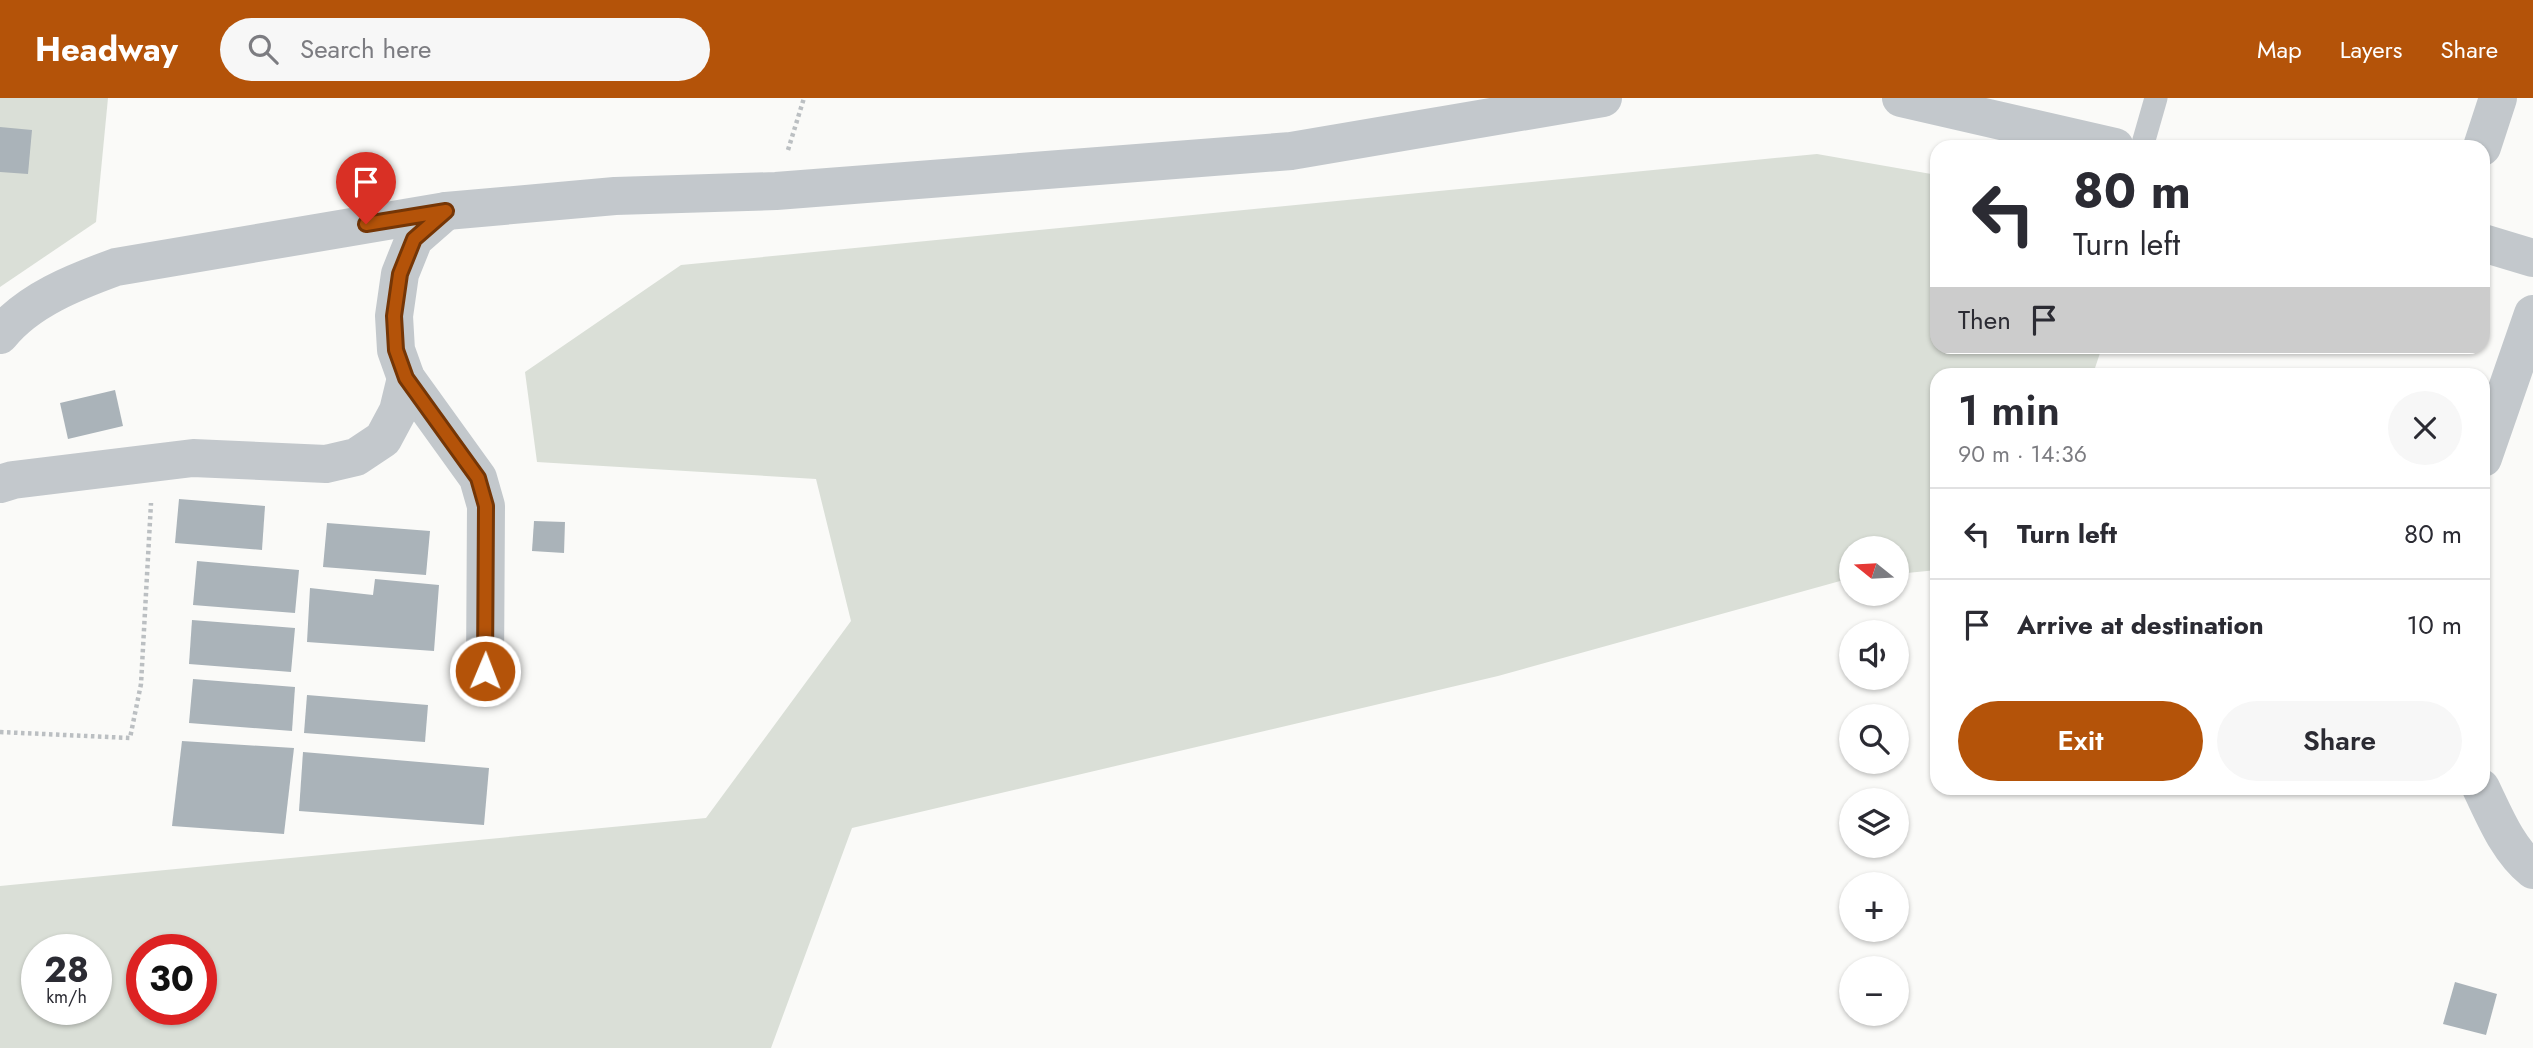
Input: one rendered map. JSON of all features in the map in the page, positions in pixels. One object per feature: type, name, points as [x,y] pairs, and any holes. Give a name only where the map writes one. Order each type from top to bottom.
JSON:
[{"type":"street","points":[[0,335],[36,304],[75,282],[116,267],[446,211],[615,196],[776,191],[1291,150],[1603,98]]},
{"type":"street","points":[[1901,98],[2084,140]]},
{"type":"street","points":[[2484,140],[2498,98]]},
{"type":"street","points":[[446,211],[414,239],[400,274],[394,316],[396,350],[406,378],[478,478],[486,506],[485,671]]},
{"type":"street","points":[[2490,245],[2533,258]]},
{"type":"street","points":[[2490,438],[2533,314]]},
{"type":"street","points":[[0,484],[13,480],[193,458],[326,464],[356,457],[383,439],[398,411],[406,378]]},
{"type":"street","points":[[2485,795],[2521,861],[2533,870]]},
{"type":"lane","points":[[2144,140],[2156,98]]},
{"type":"path","points":[[776,191],[804,98]]},
{"type":"path","points":[[0,732],[130,738],[141,684],[151,495],[193,458]]},
{"type":"shaded area","points":[[0,98],[108,98],[96,222],[0,287]]},
{"type":"shaded area","points":[[1817,154],[1930,174],[1930,354],[2100,354],[2095,368],[1930,368],[1930,571],[1909,573],[1909,536],[1839,536],[1839,581],[1498,676],[852,828],[771,1048],[0,1048],[0,886],[706,818],[851,621],[816,479],[537,462],[525,372],[681,265]]},
{"type":"building","points":[[0,127],[32,130],[28,174],[0,172]]},
{"type":"building","points":[[115,390],[123,426],[68,439],[60,403]]},
{"type":"building","points":[[179,499],[265,506],[262,550],[175,543]]},
{"type":"building","points":[[534,521],[565,522],[564,553],[532,551]]},
{"type":"building","points":[[327,523],[430,531],[426,575],[323,567]]},
{"type":"building","points":[[197,561],[299,570],[295,613],[193,605]]},
{"type":"building","points":[[375,579],[439,585],[434,651],[307,642],[310,588],[373,595]]},
{"type":"building","points":[[192,620],[295,628],[291,672],[189,664]]},
{"type":"building","points":[[193,679],[295,687],[292,731],[189,723]]},
{"type":"building","points":[[307,695],[428,705],[425,742],[304,733]]},
{"type":"building","points":[[182,741],[294,748],[284,834],[172,826]]},
{"type":"building","points":[[303,752],[489,768],[484,825],[299,811]]},
{"type":"building","points":[[2455,982],[2497,994],[2486,1035],[2443,1024]]},
{"type":"route","points":[[366,224],[446,211],[414,239],[400,274],[394,316],[396,350],[406,378],[478,478],[486,506],[485,671]]}]
